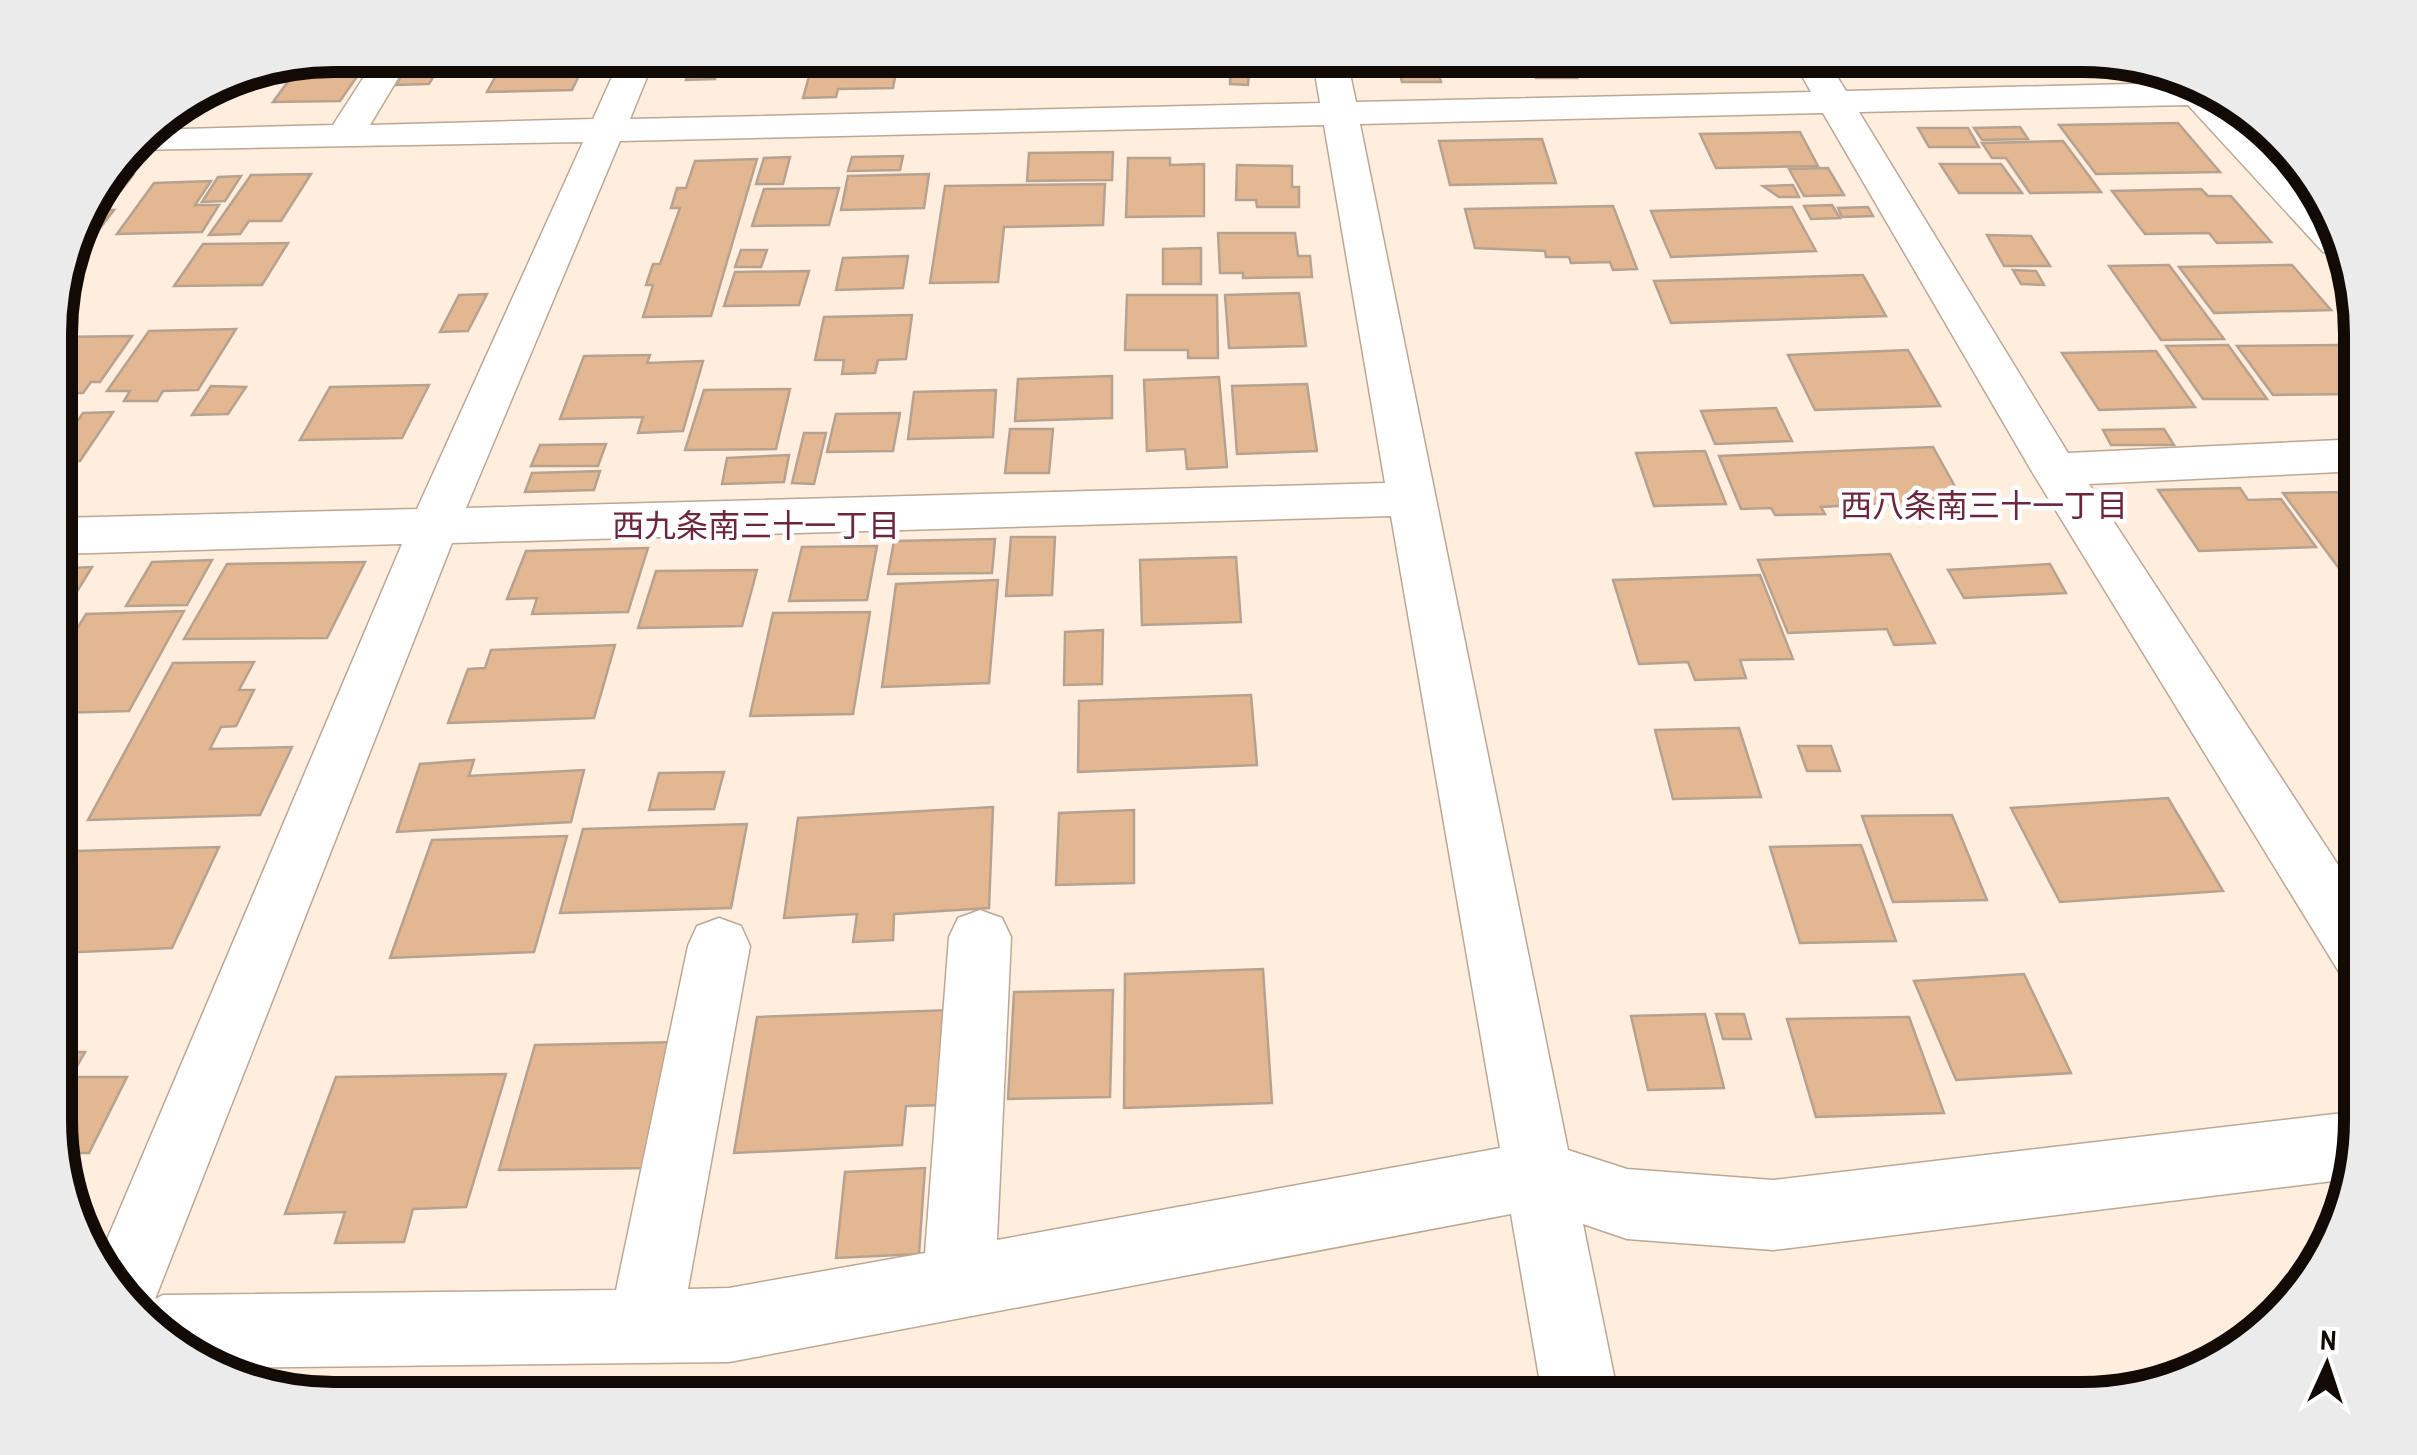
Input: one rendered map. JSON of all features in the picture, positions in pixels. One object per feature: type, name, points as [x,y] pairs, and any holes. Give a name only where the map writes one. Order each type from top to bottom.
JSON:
[{"type":"street","points":[[1333,72],[1577,1382]]},
{"type":"street","points":[[1818,72],[2055,470],[2344,924]]},
{"type":"street","points":[[344,137],[383,73]]},
{"type":"street","points":[[126,1278],[434,523],[632,73]]},
{"type":"street","points":[[159,141],[1342,116],[2179,91]]},
{"type":"street","points":[[2226,116],[2318,222]]},
{"type":"street","points":[[2055,470],[2344,456]]},
{"type":"street","points":[[72,535],[1411,499]]},
{"type":"street","points":[[959,1283],[980,938]]},
{"type":"street","points":[[645,1326],[719,946]]},
{"type":"street","points":[[181,1332],[729,1325],[1538,1175],[1627,1204],[1773,1216],[2343,1146]]},
{"type":"building","points":[[1231,72],[1249,72],[1248,85],[1230,84]]},
{"type":"building","points":[[1400,72],[1438,72],[1441,82],[1402,82]]},
{"type":"building","points":[[1534,72],[1575,72],[1577,78],[1536,78]]},
{"type":"building","points":[[403,73],[436,73],[429,84],[396,85]]},
{"type":"building","points":[[497,73],[580,73],[572,90],[487,92]]},
{"type":"building","points":[[689,73],[799,73],[716,75],[715,79],[686,80]]},
{"type":"building","points":[[810,73],[896,73],[893,88],[838,89],[836,97],[803,98]]},
{"type":"building","points":[[358,75],[340,101],[273,102],[291,77]]},
{"type":"building","points":[[2178,123],[2220,172],[2096,174],[2059,125]]},
{"type":"building","points":[[2020,127],[2028,139],[1982,140],[1974,128]]},
{"type":"building","points":[[1918,128],[1968,128],[1979,147],[1929,147]]},
{"type":"building","points":[[1800,132],[1818,166],[1716,168],[1700,134]]},
{"type":"building","points":[[1542,139],[1556,183],[1450,185],[1439,141]]},
{"type":"building","points":[[2063,141],[2101,192],[2030,193],[2006,158],[1992,158],[1982,143]]},
{"type":"building","points":[[1113,152],[1112,180],[1027,181],[1029,153]]},
{"type":"building","points":[[903,156],[900,170],[848,171],[852,157]]},
{"type":"building","points":[[790,157],[783,184],[756,184],[764,158]]},
{"type":"building","points":[[1128,158],[1170,158],[1170,165],[1204,164],[1204,216],[1126,217]]},
{"type":"building","points":[[757,159],[711,316],[643,317],[653,285],[646,285],[653,264],[660,264],[680,208],[671,208],[677,188],[686,188],[695,161]]},
{"type":"building","points":[[1940,164],[2001,164],[2022,193],[1959,193]]},
{"type":"building","points":[[1237,165],[1292,166],[1292,187],[1299,187],[1299,207],[1257,207],[1256,200],[1236,200]]},
{"type":"building","points":[[1828,168],[1844,195],[1804,196],[1789,169]]},
{"type":"building","points":[[311,174],[281,221],[249,221],[240,234],[209,235],[251,175]]},
{"type":"building","points":[[929,174],[924,208],[841,210],[848,176]]},
{"type":"building","points":[[127,175],[133,175],[112,197]]},
{"type":"building","points":[[241,176],[225,201],[202,202],[218,177]]},
{"type":"building","points":[[211,181],[195,205],[219,205],[202,232],[117,234],[154,183]]},
{"type":"building","points":[[1105,184],[1103,225],[1004,227],[998,282],[930,283],[945,186]]},
{"type":"building","points":[[1793,185],[1799,197],[1779,197],[1763,186]]},
{"type":"building","points":[[839,188],[829,225],[752,226],[764,189]]},
{"type":"building","points":[[2201,189],[2208,196],[2231,196],[2271,242],[2217,243],[2209,233],[2145,234],[2112,191]]},
{"type":"building","points":[[1832,205],[1840,218],[1811,219],[1804,206]]},
{"type":"building","points":[[1613,206],[1637,269],[1613,270],[1610,262],[1571,263],[1569,257],[1546,257],[1545,251],[1475,248],[1465,209]]},
{"type":"building","points":[[1792,207],[1816,251],[1671,257],[1651,211]]},
{"type":"building","points":[[1868,207],[1873,216],[1842,217],[1838,208]]},
{"type":"building","points":[[104,210],[114,210],[88,243]]},
{"type":"building","points":[[1218,233],[1295,233],[1298,256],[1310,256],[1312,277],[1243,278],[1243,273],[1220,273]]},
{"type":"building","points":[[1987,235],[2031,236],[2050,266],[2004,266]]},
{"type":"building","points":[[288,243],[262,285],[174,286],[203,244]]},
{"type":"building","points":[[1201,248],[1201,284],[1163,284],[1163,249]]},
{"type":"building","points":[[741,250],[767,250],[761,267],[735,267]]},
{"type":"building","points":[[908,256],[903,288],[836,290],[843,258]]},
{"type":"building","points":[[2169,265],[2224,339],[2161,340],[2109,266]]},
{"type":"building","points":[[2292,265],[2331,310],[2214,313],[2179,267]]},
{"type":"building","points":[[2013,270],[2036,271],[2044,285],[2021,284]]},
{"type":"building","points":[[809,271],[799,305],[724,306],[735,272]]},
{"type":"building","points":[[1863,275],[1886,316],[1671,323],[1654,281]]},
{"type":"building","points":[[1299,293],[1306,346],[1229,348],[1225,295]]},
{"type":"building","points":[[487,294],[468,331],[440,332],[459,295]]},
{"type":"building","points":[[1127,295],[1217,295],[1218,358],[1188,358],[1188,350],[1125,350]]},
{"type":"building","points":[[912,315],[906,359],[878,360],[875,373],[842,374],[844,360],[815,360],[824,317]]},
{"type":"building","points":[[236,329],[198,390],[163,391],[157,401],[124,401],[130,391],[107,391],[149,331]]},
{"type":"building","points":[[132,336],[100,382],[91,382],[83,393],[72,393],[72,337]]},
{"type":"building","points":[[2228,345],[2267,399],[2203,399],[2166,346]]},
{"type":"building","points":[[2338,345],[2344,352],[2344,394],[2273,395],[2237,346]]},
{"type":"building","points":[[1908,350],[1940,406],[1815,410],[1788,355]]},
{"type":"building","points":[[2156,351],[2195,407],[2099,410],[2062,353]]},
{"type":"building","points":[[650,355],[647,363],[703,361],[683,431],[638,433],[643,417],[560,419],[584,356]]},
{"type":"building","points":[[1112,376],[1112,418],[1015,421],[1018,379]]},
{"type":"building","points":[[1219,377],[1227,467],[1187,469],[1185,449],[1147,451],[1144,380]]},
{"type":"building","points":[[1307,384],[1317,451],[1237,454],[1232,386]]},
{"type":"building","points":[[429,385],[402,438],[300,440],[330,387]]},
{"type":"building","points":[[211,386],[246,387],[228,414],[192,415]]},
{"type":"building","points":[[790,389],[776,449],[685,450],[704,390]]},
{"type":"building","points":[[996,390],[993,437],[908,439],[914,392]]},
{"type":"building","points":[[1776,408],[1792,441],[1715,444],[1701,411]]},
{"type":"building","points":[[113,412],[80,461],[72,461],[72,429],[83,413]]},
{"type":"building","points":[[900,413],[893,451],[827,452],[836,414]]},
{"type":"building","points":[[1010,429],[1053,429],[1049,473],[1005,473]]},
{"type":"building","points":[[2164,429],[2174,445],[2111,445],[2103,430]]},
{"type":"building","points":[[804,433],[826,433],[814,484],[792,483]]},
{"type":"building","points":[[606,444],[598,466],[531,466],[540,445]]},
{"type":"building","points":[[1933,447],[1963,501],[1936,502],[1939,509],[1893,512],[1888,503],[1821,507],[1825,514],[1775,515],[1771,508],[1741,509],[1719,456]]},
{"type":"building","points":[[1705,451],[1726,504],[1654,506],[1636,453]]},
{"type":"building","points":[[789,455],[784,482],[722,484],[727,458]]},
{"type":"building","points":[[600,471],[594,490],[525,492],[532,473]]},
{"type":"building","points":[[2240,488],[2248,500],[2281,499],[2316,547],[2199,551],[2158,490]]},
{"type":"building","points":[[2344,492],[2344,571],[2341,571],[2283,493]]},
{"type":"building","points":[[1011,537],[1055,537],[1052,595],[1006,596]]},
{"type":"building","points":[[995,539],[992,573],[888,574],[894,541]]},
{"type":"building","points":[[877,546],[867,600],[789,601],[802,547]]},
{"type":"building","points":[[648,548],[628,612],[532,614],[537,598],[507,599],[526,551]]},
{"type":"building","points":[[1890,554],[1935,643],[1894,645],[1887,629],[1788,633],[1758,560]]},
{"type":"building","points":[[1236,557],[1241,622],[1142,625],[1140,560]]},
{"type":"building","points":[[212,560],[187,605],[126,606],[152,562]]},
{"type":"building","points":[[365,562],[327,638],[184,639],[227,564]]},
{"type":"building","points":[[2050,564],[2066,593],[1964,598],[1948,570]]},
{"type":"building","points":[[92,567],[72,600],[72,568]]},
{"type":"building","points":[[757,570],[742,626],[638,628],[656,571]]},
{"type":"building","points":[[1760,575],[1793,659],[1740,660],[1746,678],[1695,680],[1688,662],[1639,664],[1613,580]]},
{"type":"building","points":[[998,580],[989,683],[882,687],[896,584]]},
{"type":"building","points":[[184,611],[129,711],[72,713],[72,637],[86,614]]},
{"type":"building","points":[[870,612],[853,714],[750,716],[773,613]]},
{"type":"building","points":[[1103,630],[1102,684],[1064,685],[1065,632]]},
{"type":"building","points":[[615,645],[594,718],[448,723],[468,669],[485,668],[491,650]]},
{"type":"building","points":[[254,662],[239,690],[254,690],[236,726],[221,727],[210,749],[292,747],[260,815],[88,820],[173,663]]},
{"type":"building","points":[[1251,695],[1257,765],[1078,772],[1079,701]]},
{"type":"building","points":[[1739,728],[1761,797],[1673,799],[1655,730]]},
{"type":"building","points":[[1798,746],[1831,746],[1840,771],[1807,771]]},
{"type":"building","points":[[474,760],[469,776],[584,770],[571,822],[397,832],[420,764]]},
{"type":"building","points":[[724,772],[714,809],[649,810],[659,773]]},
{"type":"building","points":[[2168,798],[2223,891],[2060,902],[2011,808]]},
{"type":"building","points":[[993,807],[989,908],[894,914],[893,940],[853,942],[857,914],[784,918],[798,818]]},
{"type":"building","points":[[1134,810],[1134,883],[1056,885],[1059,813]]},
{"type":"building","points":[[1952,815],[1987,900],[1893,902],[1862,816]]},
{"type":"building","points":[[747,824],[731,908],[560,913],[583,829]]},
{"type":"building","points":[[567,836],[534,952],[390,958],[432,840]]},
{"type":"building","points":[[1861,845],[1896,941],[1800,943],[1770,847]]},
{"type":"building","points":[[219,847],[172,948],[72,952],[75,851]]},
{"type":"building","points":[[1263,969],[1272,1103],[1124,1108],[1125,974]]},
{"type":"building","points":[[2024,974],[2071,1073],[1956,1080],[1914,981]]},
{"type":"building","points":[[1113,990],[1110,1097],[1008,1099],[1014,992]]},
{"type":"building","points":[[951,1010],[944,1105],[906,1106],[902,1145],[734,1153],[757,1017]]},
{"type":"building","points":[[1705,1014],[1724,1088],[1648,1090],[1631,1016]]},
{"type":"building","points":[[1716,1014],[1744,1014],[1751,1039],[1723,1039]]},
{"type":"building","points":[[1909,1017],[1944,1113],[1816,1117],[1787,1019]]},
{"type":"building","points":[[679,1042],[651,1168],[499,1170],[535,1045]]},
{"type":"building","points":[[72,1052],[85,1052],[72,1075]]},
{"type":"building","points":[[506,1074],[466,1207],[413,1209],[404,1242],[335,1243],[345,1212],[285,1214],[336,1077]]},
{"type":"building","points":[[72,1077],[127,1077],[89,1153],[75,1153]]},
{"type":"building","points":[[925,1168],[919,1254],[836,1258],[845,1172]]},
{"type":"district","name":"西八条南三十一丁目","points":[[1984,505]]},
{"type":"district","name":"西九条南三十一丁目","points":[[756,525]]}]
